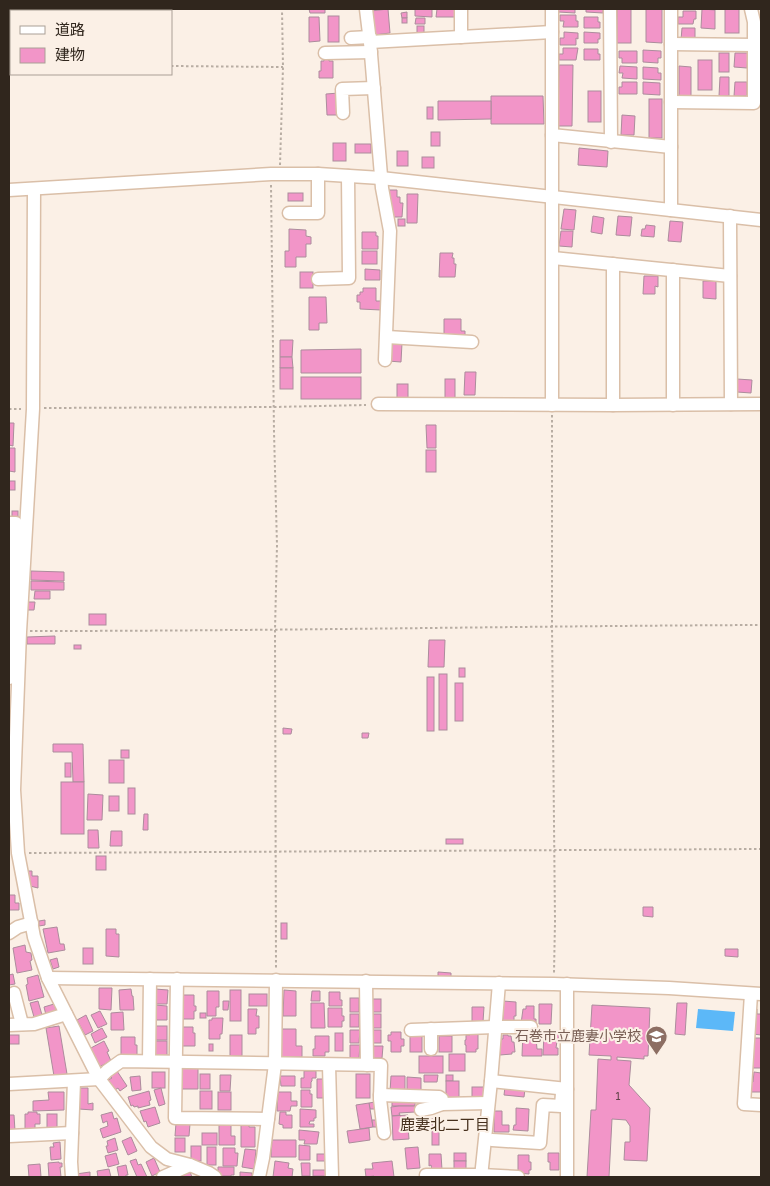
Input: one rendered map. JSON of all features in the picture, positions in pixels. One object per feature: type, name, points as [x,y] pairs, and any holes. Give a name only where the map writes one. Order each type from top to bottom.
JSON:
[{"type":"street","points":[[366,9],[381,178],[390,232],[385,360]]},
{"type":"street","points":[[461,9],[461,37]]},
{"type":"street","points":[[552,9],[552,405]]},
{"type":"street","points":[[610,9],[611,142]]},
{"type":"street","points":[[671,9],[671,210]]},
{"type":"street","points":[[671,102],[754,104],[754,22],[751,9]]},
{"type":"street","points":[[325,53],[370,44],[552,32]]},
{"type":"street","points":[[351,38],[370,44]]},
{"type":"street","points":[[671,44],[754,46]]},
{"type":"street","points":[[343,113],[342,89],[374,88]]},
{"type":"street","points":[[552,135],[671,147]]},
{"type":"street","points":[[9,190],[275,174],[318,174],[381,178],[761,220]]},
{"type":"street","points":[[289,213],[318,213],[318,174]]},
{"type":"street","points":[[318,279],[349,278],[348,176]]},
{"type":"street","points":[[9,678],[33,409],[34,188]]},
{"type":"street","points":[[730,216],[731,404]]},
{"type":"street","points":[[553,258],[730,276]]},
{"type":"street","points":[[613,264],[613,405]]},
{"type":"street","points":[[672,405],[673,270]]},
{"type":"street","points":[[386,337],[472,342]]},
{"type":"street","points":[[378,404],[761,404]]},
{"type":"street","points":[[9,522],[16,523],[11,588],[14,850],[34,937],[48,978],[99,1079],[151,1147],[167,1159],[190,1165],[215,1177]]},
{"type":"street","points":[[9,933],[18,927],[32,924]]},
{"type":"street","points":[[48,978],[560,984],[669,988],[756,994],[744,1104],[761,1105]]},
{"type":"street","points":[[149,1061],[150,979]]},
{"type":"street","points":[[177,979],[175,1118],[268,1119]]},
{"type":"street","points":[[259,1177],[275,1064],[276,980]]},
{"type":"street","points":[[366,981],[367,1065]]},
{"type":"street","points":[[481,1176],[499,983]]},
{"type":"street","points":[[560,984],[567,1177]]},
{"type":"street","points":[[14,993],[22,1024]]},
{"type":"street","points":[[9,1025],[34,1024],[66,1014]]},
{"type":"street","points":[[411,1030],[532,1027]]},
{"type":"street","points":[[431,1029],[431,1049]]},
{"type":"street","points":[[480,1055],[493,1055]]},
{"type":"street","points":[[9,1084],[99,1079],[121,1061],[381,1065],[380,1095],[384,1133]]},
{"type":"street","points":[[329,1065],[332,1177]]},
{"type":"street","points":[[72,1177],[74,1081]]},
{"type":"street","points":[[491,1081],[565,1088]]},
{"type":"street","points":[[492,1140],[540,1143],[543,1105],[561,1106],[565,1088]]},
{"type":"street","points":[[380,1095],[439,1097],[442,1099],[442,1104]]},
{"type":"street","points":[[421,1110],[442,1104],[488,1103]]},
{"type":"street","points":[[9,1136],[72,1133]]},
{"type":"street","points":[[163,1177],[190,1165]]},
{"type":"street","points":[[426,1176],[518,1177]]},
{"type":"path","points":[[276,980],[274,630],[277,545],[274,407],[275,174],[283,67],[282,9]]},
{"type":"path","points":[[172,66],[283,67]]},
{"type":"path","points":[[9,409],[274,407],[378,404]]},
{"type":"path","points":[[552,405],[555,851],[560,984]]},
{"type":"path","points":[[13,633],[761,625]]},
{"type":"path","points":[[14,850],[276,852],[761,849]]},
{"type":"water","points":[[698,1009],[735,1012],[733,1031],[696,1028]]},
{"type":"building","points":[[309,9],[325,9],[325,13],[310,13]]},
{"type":"building","points":[[388,9],[390,33],[374,35],[371,11]]},
{"type":"building","points":[[415,9],[432,9],[432,17],[415,16]]},
{"type":"building","points":[[437,9],[456,9],[456,17],[436,17]]},
{"type":"building","points":[[558,9],[575,9],[575,13],[558,12]]},
{"type":"building","points":[[586,9],[603,9],[603,13],[586,12]]},
{"type":"building","points":[[617,9],[631,9],[631,43],[617,43]]},
{"type":"building","points":[[646,9],[662,9],[662,43],[646,42]]},
{"type":"building","points":[[702,9],[715,10],[715,29],[701,28]]},
{"type":"building","points":[[725,9],[739,9],[739,33],[725,33]]},
{"type":"building","points":[[683,11],[696,11],[696,19],[694,19],[693,24],[678,24],[678,17],[683,17]]},
{"type":"building","points":[[407,12],[407,18],[402,18],[401,13]]},
{"type":"building","points":[[560,15],[576,15],[578,27],[563,27],[564,21],[560,21]]},
{"type":"building","points":[[328,16],[339,16],[339,42],[328,42]]},
{"type":"building","points":[[309,17],[319,17],[320,41],[309,42]]},
{"type":"building","points":[[584,17],[598,17],[600,28],[584,28]]},
{"type":"building","points":[[402,18],[407,18],[407,23],[402,23]]},
{"type":"building","points":[[416,18],[425,18],[425,24],[415,24]]},
{"type":"building","points":[[417,26],[424,26],[424,34],[417,34]]},
{"type":"building","points":[[682,28],[695,28],[695,40],[681,40]]},
{"type":"building","points":[[564,32],[578,33],[576,45],[560,45],[560,38],[564,38]]},
{"type":"building","points":[[584,32],[600,33],[598,43],[584,43]]},
{"type":"building","points":[[563,48],[578,48],[576,60],[559,60],[559,54],[563,54]]},
{"type":"building","points":[[584,49],[598,49],[600,60],[584,60]]},
{"type":"building","points":[[643,50],[661,51],[661,58],[658,58],[658,63],[643,62]]},
{"type":"building","points":[[619,51],[637,51],[637,63],[622,63],[622,58],[619,58]]},
{"type":"building","points":[[719,53],[729,53],[729,72],[719,72]]},
{"type":"building","points":[[735,53],[748,53],[747,68],[734,67]]},
{"type":"building","points":[[324,57],[329,57],[329,61],[333,61],[333,78],[319,78],[321,61],[324,61]]},
{"type":"building","points":[[698,60],[712,60],[712,90],[698,90]]},
{"type":"building","points":[[559,65],[573,65],[572,126],[558,126]]},
{"type":"building","points":[[620,66],[637,67],[637,79],[622,78],[623,73],[619,73]]},
{"type":"building","points":[[679,66],[691,67],[691,96],[679,96]]},
{"type":"building","points":[[643,67],[658,68],[658,73],[661,73],[661,80],[643,79]]},
{"type":"building","points":[[720,77],[729,77],[729,96],[719,96]]},
{"type":"building","points":[[622,82],[637,82],[637,94],[619,94],[619,87],[622,87]]},
{"type":"building","points":[[643,82],[660,83],[660,95],[643,94]]},
{"type":"building","points":[[735,82],[747,82],[747,96],[734,96]]},
{"type":"building","points":[[588,91],[601,91],[601,122],[588,122]]},
{"type":"building","points":[[339,93],[340,115],[327,115],[326,94]]},
{"type":"building","points":[[491,96],[543,96],[544,124],[491,124]]},
{"type":"building","points":[[649,99],[662,99],[662,138],[649,138]]},
{"type":"building","points":[[438,101],[491,101],[491,119],[438,120]]},
{"type":"building","points":[[427,107],[433,107],[433,119],[427,119]]},
{"type":"building","points":[[622,115],[635,116],[634,135],[621,135]]},
{"type":"building","points":[[431,132],[440,132],[440,146],[431,146]]},
{"type":"building","points":[[333,143],[346,143],[346,161],[333,161]]},
{"type":"building","points":[[355,144],[371,144],[371,153],[355,153]]},
{"type":"building","points":[[579,148],[608,151],[607,167],[578,165]]},
{"type":"building","points":[[397,151],[408,151],[408,166],[397,166]]},
{"type":"building","points":[[422,157],[434,157],[434,168],[422,168]]},
{"type":"building","points":[[388,190],[397,190],[397,197],[400,197],[400,203],[403,203],[402,217],[390,217]]},
{"type":"building","points":[[288,193],[303,193],[303,201],[288,201]]},
{"type":"building","points":[[407,194],[418,194],[417,223],[407,223]]},
{"type":"building","points":[[564,209],[576,210],[574,230],[561,229]]},
{"type":"building","points":[[593,216],[604,218],[602,234],[591,232]]},
{"type":"building","points":[[618,216],[632,217],[630,236],[616,235]]},
{"type":"building","points":[[398,219],[405,219],[405,226],[398,226]]},
{"type":"building","points":[[670,221],[683,222],[681,242],[668,241]]},
{"type":"building","points":[[646,225],[655,226],[654,237],[641,236],[642,229],[645,229]]},
{"type":"building","points":[[289,229],[306,230],[306,236],[311,237],[311,244],[306,244],[306,257],[296,257],[296,267],[285,267],[285,251],[289,251]]},
{"type":"building","points":[[561,231],[573,231],[572,247],[559,246]]},
{"type":"building","points":[[362,232],[376,232],[376,236],[378,236],[378,249],[362,249]]},
{"type":"building","points":[[362,251],[377,251],[377,264],[362,264]]},
{"type":"building","points":[[440,253],[453,253],[452,258],[454,258],[454,264],[456,264],[455,277],[439,277]]},
{"type":"building","points":[[365,269],[380,270],[380,280],[365,280]]},
{"type":"building","points":[[300,272],[313,272],[313,288],[300,288]]},
{"type":"building","points":[[644,276],[658,276],[658,287],[655,286],[655,294],[643,294]]},
{"type":"building","points":[[703,281],[716,281],[716,299],[703,298]]},
{"type":"building","points":[[363,288],[376,288],[376,301],[381,301],[381,310],[360,309],[357,295],[363,292]]},
{"type":"building","points":[[309,297],[326,297],[327,323],[319,323],[319,330],[309,330]]},
{"type":"building","points":[[444,319],[461,319],[461,331],[465,331],[465,338],[444,336]]},
{"type":"building","points":[[280,340],[293,340],[292,357],[280,357]]},
{"type":"building","points":[[389,342],[402,343],[401,362],[388,361]]},
{"type":"building","points":[[361,349],[361,373],[301,373],[301,350]]},
{"type":"building","points":[[280,357],[292,357],[293,368],[280,368]]},
{"type":"building","points":[[280,368],[293,368],[293,389],[280,389]]},
{"type":"building","points":[[465,372],[476,372],[475,395],[464,395]]},
{"type":"building","points":[[301,377],[361,377],[361,399],[301,399]]},
{"type":"building","points":[[445,379],[455,379],[455,399],[445,399]]},
{"type":"building","points":[[737,379],[752,380],[751,393],[737,392]]},
{"type":"building","points":[[397,384],[408,384],[408,399],[397,399]]},
{"type":"building","points":[[9,423],[14,423],[13,446],[9,445]]},
{"type":"building","points":[[426,425],[436,425],[436,448],[427,448]]},
{"type":"building","points":[[9,448],[15,448],[15,472],[9,471]]},
{"type":"building","points":[[426,450],[436,450],[436,472],[426,472]]},
{"type":"building","points":[[9,481],[15,481],[15,490],[9,490]]},
{"type":"building","points":[[12,511],[18,511],[18,519],[12,519]]},
{"type":"building","points":[[31,571],[64,572],[64,581],[31,580]]},
{"type":"building","points":[[31,581],[64,582],[64,590],[31,590]]},
{"type":"building","points":[[35,591],[50,591],[50,599],[34,599]]},
{"type":"building","points":[[28,602],[35,602],[34,610],[27,610]]},
{"type":"building","points":[[89,614],[106,614],[106,625],[89,625]]},
{"type":"building","points":[[55,636],[55,644],[27,644],[27,637]]},
{"type":"building","points":[[429,640],[445,640],[444,667],[428,667]]},
{"type":"building","points":[[74,645],[81,645],[81,649],[74,649]]},
{"type":"building","points":[[459,668],[465,668],[465,677],[459,677]]},
{"type":"building","points":[[439,674],[447,674],[447,730],[439,730]]},
{"type":"building","points":[[427,677],[434,677],[434,731],[427,731]]},
{"type":"building","points":[[455,683],[463,683],[463,721],[455,721]]},
{"type":"building","points":[[283,728],[292,729],[291,734],[283,734]]},
{"type":"building","points":[[362,733],[369,733],[368,738],[362,738]]},
{"type":"building","points":[[53,744],[83,744],[84,782],[73,782],[72,752],[53,752]]},
{"type":"building","points":[[121,750],[129,750],[129,758],[121,758]]},
{"type":"building","points":[[109,760],[124,760],[124,783],[109,783]]},
{"type":"building","points":[[65,763],[71,763],[71,777],[65,777]]},
{"type":"building","points":[[61,782],[84,782],[84,834],[61,834]]},
{"type":"building","points":[[128,788],[135,788],[135,814],[128,814]]},
{"type":"building","points":[[88,794],[103,795],[102,820],[87,820]]},
{"type":"building","points":[[109,796],[119,796],[119,811],[109,811]]},
{"type":"building","points":[[144,814],[148,814],[148,830],[143,830]]},
{"type":"building","points":[[88,830],[98,830],[99,848],[88,848]]},
{"type":"building","points":[[111,831],[122,831],[122,846],[110,846]]},
{"type":"building","points":[[446,839],[463,839],[463,844],[446,844]]},
{"type":"building","points":[[96,856],[106,856],[106,870],[96,870]]},
{"type":"building","points":[[27,871],[32,871],[32,876],[38,876],[38,888],[30,886]]},
{"type":"building","points":[[9,895],[15,895],[15,903],[19,903],[19,910],[9,910]]},
{"type":"building","points":[[643,907],[653,907],[653,917],[643,916]]},
{"type":"building","points":[[45,920],[45,925],[39,926],[39,921]]},
{"type":"building","points":[[281,923],[287,923],[287,939],[281,939]]},
{"type":"building","points":[[57,927],[60,944],[64,944],[65,950],[48,953],[43,929]]},
{"type":"building","points":[[106,929],[116,929],[116,934],[119,934],[119,957],[106,956]]},
{"type":"building","points":[[25,945],[26,952],[31,953],[32,970],[17,973],[13,948]]},
{"type":"building","points":[[83,948],[93,948],[93,964],[83,964]]},
{"type":"building","points":[[725,949],[738,949],[738,957],[725,956]]},
{"type":"building","points":[[57,958],[59,967],[53,969],[50,960]]},
{"type":"building","points":[[438,972],[451,973],[451,977],[438,977]]},
{"type":"building","points":[[13,974],[15,984],[9,985],[9,975]]},
{"type":"building","points":[[38,975],[44,997],[29,1001],[26,985],[28,984],[27,978]]},
{"type":"building","points":[[99,988],[112,988],[111,1010],[99,1009]]},
{"type":"building","points":[[131,989],[134,1010],[120,1010],[119,990]]},
{"type":"building","points":[[155,989],[168,990],[167,1004],[155,1004]]},
{"type":"building","points":[[230,990],[241,990],[241,1021],[230,1021]]},
{"type":"building","points":[[284,990],[296,991],[296,1016],[283,1016]]},
{"type":"building","points":[[207,991],[219,991],[219,1007],[216,1007],[216,1016],[207,1016]]},
{"type":"building","points":[[312,991],[320,991],[320,1001],[311,1001]]},
{"type":"building","points":[[329,992],[340,992],[342,1006],[329,1006]]},
{"type":"building","points":[[249,994],[267,994],[267,1006],[249,1006]]},
{"type":"building","points":[[183,995],[194,995],[196,1011],[194,1011],[194,1019],[180,1019]]},
{"type":"building","points":[[350,998],[359,998],[359,1012],[350,1012]]},
{"type":"building","points":[[372,999],[381,999],[381,1012],[372,1012]]},
{"type":"building","points":[[38,1001],[42,1015],[34,1017],[30,1003]]},
{"type":"building","points":[[223,1001],[229,1001],[228,1010],[223,1010]]},
{"type":"building","points":[[503,1001],[516,1002],[514,1024],[503,1024]]},
{"type":"building","points":[[311,1003],[324,1003],[325,1028],[311,1028]]},
{"type":"building","points":[[677,1003],[687,1003],[685,1035],[675,1034]]},
{"type":"building","points":[[54,1004],[57,1012],[46,1015],[44,1007]]},
{"type":"building","points":[[539,1004],[552,1004],[551,1024],[539,1024]]},
{"type":"building","points":[[155,1005],[167,1006],[167,1020],[155,1020]]},
{"type":"building","points":[[592,1005],[650,1008],[648,1056],[644,1056],[644,1059],[617,1057],[617,1060],[631,1061],[629,1085],[650,1108],[647,1161],[624,1160],[625,1142],[630,1142],[630,1126],[626,1120],[612,1119],[609,1177],[587,1177],[591,1110],[596,1110],[598,1059],[611,1060],[611,1056],[589,1055]]},
{"type":"building","points":[[526,1006],[534,1006],[536,1024],[521,1024],[523,1009],[526,1009]]},
{"type":"building","points":[[472,1007],[484,1007],[483,1022],[472,1022]]},
{"type":"building","points":[[328,1008],[342,1008],[344,1021],[342,1021],[342,1027],[328,1027]]},
{"type":"building","points":[[248,1009],[257,1009],[256,1016],[259,1016],[259,1028],[256,1028],[256,1034],[248,1034]]},
{"type":"building","points":[[753,1009],[757,1009],[757,1014],[761,1014],[761,1035],[753,1034]]},
{"type":"building","points":[[100,1011],[107,1024],[98,1028],[91,1015]]},
{"type":"building","points":[[123,1012],[124,1030],[111,1030],[111,1013]]},
{"type":"building","points":[[200,1013],[206,1013],[206,1018],[200,1018]]},
{"type":"building","points":[[350,1014],[359,1014],[359,1027],[350,1027]]},
{"type":"building","points":[[373,1014],[381,1014],[381,1028],[373,1028]]},
{"type":"building","points":[[86,1015],[93,1031],[85,1035],[77,1020]]},
{"type":"building","points":[[212,1018],[223,1018],[220,1039],[209,1039],[209,1020],[212,1020]]},
{"type":"building","points":[[59,1026],[67,1074],[54,1076],[46,1028]]},
{"type":"building","points":[[154,1026],[167,1026],[167,1040],[154,1040]]},
{"type":"building","points":[[181,1027],[193,1027],[195,1046],[181,1046]]},
{"type":"building","points":[[102,1028],[107,1037],[95,1043],[91,1034]]},
{"type":"building","points":[[281,1029],[296,1029],[296,1046],[302,1046],[302,1057],[281,1057]]},
{"type":"building","points":[[350,1030],[360,1030],[359,1043],[350,1043]]},
{"type":"building","points":[[373,1030],[381,1030],[381,1043],[373,1043]]},
{"type":"building","points":[[523,1031],[529,1031],[528,1037],[536,1038],[537,1049],[542,1049],[542,1056],[522,1056]]},
{"type":"building","points":[[391,1032],[401,1032],[404,1046],[401,1046],[401,1052],[391,1052],[391,1041],[388,1041],[388,1035],[391,1035]]},
{"type":"building","points":[[335,1033],[343,1033],[343,1051],[335,1051]]},
{"type":"building","points":[[470,1033],[478,1033],[478,1049],[476,1049],[476,1052],[466,1052],[466,1035],[470,1035]]},
{"type":"building","points":[[544,1033],[559,1034],[556,1048],[558,1048],[558,1055],[543,1055]]},
{"type":"building","points":[[9,1035],[19,1035],[19,1044],[9,1044]]},
{"type":"building","points":[[230,1035],[242,1035],[242,1056],[230,1056]]},
{"type":"building","points":[[503,1035],[511,1036],[512,1042],[514,1042],[515,1052],[512,1052],[512,1054],[500,1055],[499,1039],[503,1039]]},
{"type":"building","points":[[315,1036],[329,1036],[329,1052],[325,1052],[325,1056],[313,1056]]},
{"type":"building","points":[[410,1036],[422,1036],[422,1052],[410,1052]]},
{"type":"building","points":[[439,1036],[452,1036],[452,1052],[439,1052]]},
{"type":"building","points":[[121,1037],[135,1037],[137,1058],[121,1058]]},
{"type":"building","points":[[753,1038],[761,1038],[761,1068],[751,1068]]},
{"type":"building","points":[[104,1041],[111,1061],[99,1067],[89,1049]]},
{"type":"building","points":[[154,1041],[167,1041],[167,1056],[154,1056]]},
{"type":"building","points":[[209,1044],[213,1044],[213,1051],[209,1051]]},
{"type":"building","points":[[350,1045],[360,1045],[359,1058],[350,1058]]},
{"type":"building","points":[[373,1046],[383,1046],[382,1058],[373,1058]]},
{"type":"building","points":[[449,1054],[465,1054],[465,1071],[449,1071]]},
{"type":"building","points":[[419,1056],[443,1056],[443,1073],[419,1073]]},
{"type":"building","points":[[183,1068],[198,1068],[198,1089],[180,1089],[180,1070]]},
{"type":"building","points":[[117,1071],[127,1086],[120,1091],[118,1088],[115,1090],[108,1080]]},
{"type":"building","points":[[304,1071],[316,1071],[316,1078],[312,1078],[311,1088],[301,1088],[301,1078],[304,1078]]},
{"type":"building","points":[[152,1072],[165,1072],[165,1088],[152,1088]]},
{"type":"building","points":[[754,1072],[761,1073],[761,1092],[749,1092],[749,1082],[753,1082]]},
{"type":"building","points":[[200,1074],[210,1074],[210,1089],[200,1089]]},
{"type":"building","points":[[356,1074],[370,1074],[370,1098],[356,1098]]},
{"type":"building","points":[[220,1075],[231,1075],[230,1091],[220,1091]]},
{"type":"building","points":[[424,1075],[438,1075],[437,1082],[424,1082]]},
{"type":"building","points":[[446,1075],[453,1075],[453,1081],[446,1081]]},
{"type":"building","points":[[140,1076],[141,1090],[132,1091],[130,1077]]},
{"type":"building","points":[[280,1076],[295,1076],[295,1086],[281,1086]]},
{"type":"building","points":[[391,1076],[405,1076],[405,1092],[390,1092]]},
{"type":"building","points":[[407,1077],[421,1078],[421,1093],[407,1093]]},
{"type":"building","points":[[317,1079],[326,1079],[324,1098],[317,1098]]},
{"type":"building","points":[[446,1081],[459,1081],[459,1099],[446,1099]]},
{"type":"building","points":[[472,1087],[486,1087],[486,1098],[472,1098]]},
{"type":"building","points":[[505,1087],[525,1089],[524,1097],[504,1095]]},
{"type":"building","points":[[78,1088],[88,1088],[88,1104],[93,1103],[93,1110],[79,1109]]},
{"type":"building","points":[[161,1088],[165,1104],[159,1106],[154,1090]]},
{"type":"building","points":[[301,1090],[310,1090],[310,1094],[312,1094],[312,1107],[301,1107]]},
{"type":"building","points":[[149,1091],[150,1105],[138,1108],[138,1106],[131,1106],[128,1097]]},
{"type":"building","points":[[200,1091],[212,1091],[212,1109],[200,1109]]},
{"type":"building","points":[[48,1092],[64,1092],[64,1110],[33,1111],[33,1101],[49,1100]]},
{"type":"building","points":[[218,1092],[231,1092],[231,1110],[218,1110]]},
{"type":"building","points":[[278,1092],[291,1092],[291,1101],[297,1101],[297,1106],[291,1106],[290,1111],[277,1111]]},
{"type":"building","points":[[392,1099],[415,1099],[415,1106],[392,1106]]},
{"type":"building","points":[[375,1102],[375,1109],[370,1109],[369,1103]]},
{"type":"building","points":[[369,1103],[373,1127],[360,1129],[356,1105]]},
{"type":"building","points":[[415,1106],[415,1112],[399,1113],[400,1115],[392,1116],[391,1107]]},
{"type":"building","points":[[155,1107],[160,1123],[148,1127],[140,1111]]},
{"type":"building","points":[[516,1108],[529,1109],[528,1131],[513,1130],[514,1125],[516,1125]]},
{"type":"building","points":[[300,1109],[316,1110],[316,1118],[314,1118],[314,1121],[310,1121],[309,1124],[314,1124],[314,1127],[300,1127]]},
{"type":"building","points":[[494,1111],[502,1111],[502,1125],[509,1125],[509,1132],[494,1132]]},
{"type":"building","points":[[28,1112],[40,1114],[40,1124],[35,1124],[35,1131],[25,1131],[25,1114],[28,1114]]},
{"type":"building","points":[[112,1112],[114,1119],[117,1118],[121,1132],[103,1138],[100,1129],[108,1126],[107,1121],[103,1123],[101,1115]]},
{"type":"building","points":[[280,1112],[292,1115],[292,1128],[283,1128],[283,1125],[279,1124]]},
{"type":"building","points":[[47,1114],[57,1114],[57,1131],[47,1131]]},
{"type":"building","points":[[9,1115],[14,1115],[15,1131],[9,1132]]},
{"type":"building","points":[[408,1115],[411,1127],[408,1127],[409,1139],[393,1140],[392,1116]]},
{"type":"building","points":[[432,1119],[439,1119],[439,1128],[432,1128]]},
{"type":"building","points":[[372,1120],[377,1120],[378,1127],[373,1127]]},
{"type":"building","points":[[176,1123],[190,1124],[189,1136],[175,1136]]},
{"type":"building","points":[[219,1123],[231,1123],[231,1136],[235,1136],[235,1145],[219,1145]]},
{"type":"building","points":[[241,1125],[255,1127],[255,1147],[241,1147]]},
{"type":"building","points":[[369,1128],[370,1140],[349,1143],[347,1131]]},
{"type":"building","points":[[432,1128],[439,1128],[439,1145],[432,1145]]},
{"type":"building","points":[[299,1130],[319,1132],[317,1144],[304,1144],[305,1140],[299,1140]]},
{"type":"building","points":[[202,1133],[217,1133],[217,1145],[202,1145]]},
{"type":"building","points":[[131,1137],[137,1151],[128,1155],[122,1141]]},
{"type":"building","points":[[115,1138],[118,1150],[108,1153],[107,1141]]},
{"type":"building","points":[[175,1138],[185,1138],[185,1152],[175,1152]]},
{"type":"building","points":[[272,1140],[296,1140],[296,1157],[271,1157]]},
{"type":"building","points":[[60,1142],[61,1159],[51,1160],[50,1147],[54,1147],[53,1143]]},
{"type":"building","points":[[299,1145],[310,1146],[310,1160],[299,1160]]},
{"type":"building","points":[[191,1146],[201,1146],[201,1161],[191,1161]]},
{"type":"building","points":[[207,1147],[216,1147],[216,1165],[207,1165]]},
{"type":"building","points":[[418,1147],[420,1168],[407,1169],[405,1148]]},
{"type":"building","points":[[223,1148],[235,1148],[235,1153],[238,1153],[237,1166],[223,1166]]},
{"type":"building","points":[[245,1149],[256,1150],[254,1169],[242,1167]]},
{"type":"building","points":[[116,1153],[119,1164],[108,1167],[105,1156]]},
{"type":"building","points":[[454,1153],[466,1153],[466,1161],[454,1161]]},
{"type":"building","points":[[548,1153],[559,1153],[559,1170],[550,1170]]},
{"type":"building","points":[[317,1154],[327,1154],[327,1161],[317,1161]]},
{"type":"building","points":[[429,1154],[441,1154],[442,1170],[432,1170],[431,1165],[429,1166]]},
{"type":"building","points":[[518,1155],[529,1155],[531,1170],[529,1170],[529,1174],[518,1173]]},
{"type":"building","points":[[154,1158],[160,1172],[152,1176],[146,1162]]},
{"type":"building","points":[[136,1159],[138,1165],[141,1164],[147,1177],[137,1177],[130,1161]]},
{"type":"building","points":[[275,1161],[289,1163],[288,1168],[293,1169],[292,1177],[273,1177]]},
{"type":"building","points":[[392,1161],[394,1177],[366,1177],[365,1169],[373,1169],[372,1163]]},
{"type":"building","points":[[454,1161],[466,1161],[466,1170],[454,1170]]},
{"type":"building","points":[[48,1163],[62,1163],[62,1167],[60,1167],[61,1177],[49,1177]]},
{"type":"building","points":[[301,1163],[310,1163],[310,1176],[302,1176]]},
{"type":"building","points":[[40,1164],[41,1177],[29,1177],[28,1165]]},
{"type":"building","points":[[126,1165],[128,1175],[126,1177],[119,1177],[117,1167]]},
{"type":"building","points":[[218,1167],[234,1167],[234,1175],[218,1176]]},
{"type":"building","points":[[109,1169],[111,1177],[98,1177],[97,1171]]},
{"type":"building","points":[[313,1170],[326,1170],[326,1176],[313,1176]]},
{"type":"building","points":[[90,1172],[90,1177],[77,1177],[76,1174]]},
{"type":"building","points":[[190,1172],[192,1177],[183,1177],[182,1175]]},
{"type":"building","points":[[240,1172],[252,1173],[252,1177],[240,1177]]},
{"type":"place","name":"石巻市立鹿妻小学校","points":[[657,1055]]},
{"type":"district","name":"鹿妻北二丁目","points":[[445,1125]]}]
